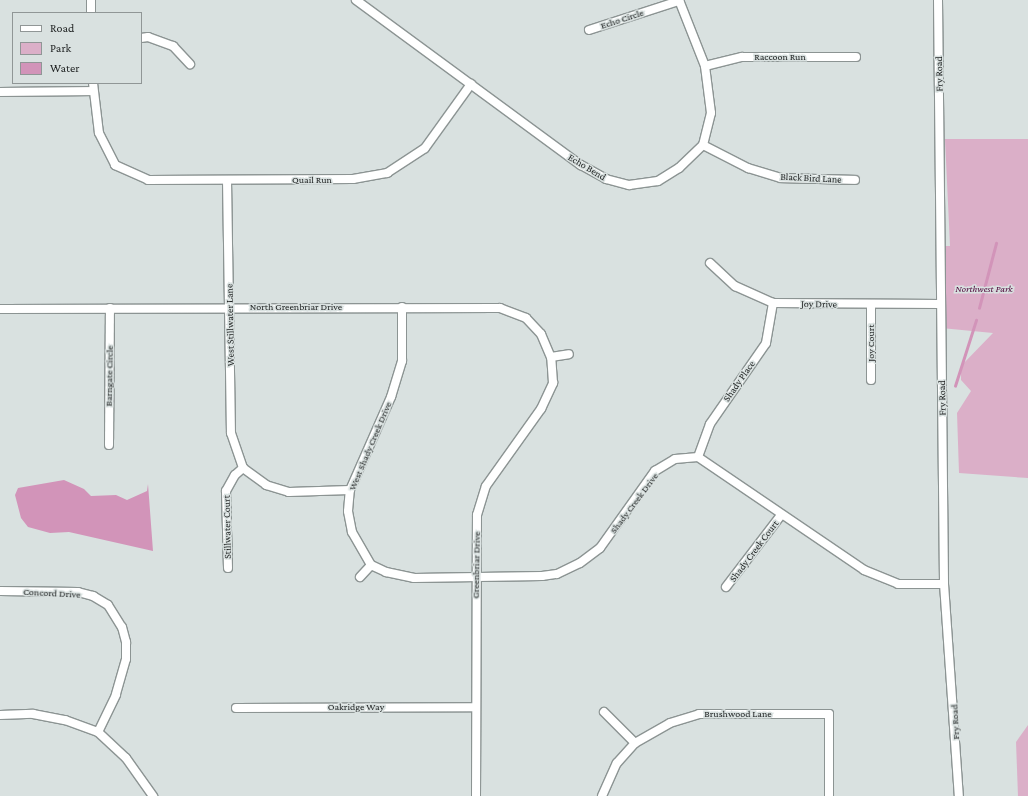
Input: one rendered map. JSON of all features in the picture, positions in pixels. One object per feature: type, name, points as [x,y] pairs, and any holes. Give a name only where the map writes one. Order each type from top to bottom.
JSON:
[{"type":"street","points":[[90,0],[91,12]]},
{"type":"street","name":"Echo Bend","points":[[356,0],[581,165],[606,179],[629,185],[658,181],[679,168],[703,145]]},
{"type":"street","name":"Fry Road","points":[[938,0],[944,584],[959,796]]},
{"type":"street","points":[[679,1],[705,66],[711,113],[703,145]]},
{"type":"street","name":"Echo Circle","points":[[589,30],[679,1]]},
{"type":"street","points":[[142,38],[148,37],[173,46],[190,64]]},
{"type":"street","name":"Raccoon Run","points":[[705,66],[742,57],[856,57]]},
{"type":"street","name":"Quail Run","points":[[93,87],[99,133],[115,165],[148,180],[353,179],[387,173],[426,148],[471,84]]},
{"type":"street","points":[[0,92],[93,87]]},
{"type":"street","name":"Black Bird Lane","points":[[703,145],[748,168],[781,178],[855,180]]},
{"type":"street","name":"West Stillwater Lane","points":[[227,180],[231,433],[243,468]]},
{"type":"street","name":"Joy Drive","points":[[710,263],[735,286],[773,303],[871,305],[941,304]]},
{"type":"street","name":"Shady Place","points":[[698,457],[710,424],[766,343],[773,303]]},
{"type":"street","name":"Joy Court","points":[[871,305],[871,380]]},
{"type":"street","name":"North Greenbriar Drive","points":[[0,309],[230,307],[500,308],[526,318],[541,334],[551,357]]},
{"type":"street","name":"West Shady Creek Drive","points":[[371,565],[352,532],[348,511],[350,490],[391,397],[402,361],[402,307]]},
{"type":"street","name":"Barngate Circle","points":[[109,445],[110,308]]},
{"type":"street","points":[[551,357],[569,354]]},
{"type":"street","name":"Greenbriar Drive","points":[[476,796],[475,578],[477,516],[486,486],[541,409],[553,383],[551,357]]},
{"type":"street","points":[[698,457],[781,516],[864,570],[898,584],[944,584]]},
{"type":"street","name":"Shady Creek Drive","points":[[371,565],[386,572],[414,578],[475,578],[542,576],[558,574],[580,563],[600,548],[656,471],[675,459],[698,457]]},
{"type":"street","points":[[243,468],[266,485],[288,492],[350,490]]},
{"type":"street","name":"Stillwater Court","points":[[228,568],[226,491],[235,475],[243,468]]},
{"type":"street","name":"Shady Creek Court","points":[[726,588],[781,516]]},
{"type":"street","points":[[360,577],[371,565]]},
{"type":"street","name":"Concord Drive","points":[[0,590],[78,592],[93,596],[108,605],[122,627],[126,642],[126,659],[116,695],[98,732]]},
{"type":"street","name":"Oakridge Way","points":[[236,708],[475,707]]},
{"type":"street","points":[[604,712],[635,743]]},
{"type":"street","points":[[0,715],[33,714],[65,720],[98,732],[126,758],[153,796]]},
{"type":"street","name":"Brushwood Lane","points":[[602,796],[617,763],[635,743],[670,723],[699,714],[829,714],[829,796]]},
{"type":"green space","name":"Northwest Park","points":[[945,139],[1028,139],[1028,478],[959,473],[957,413],[971,391],[961,380],[961,366],[993,333],[941,328],[941,246],[950,246]]},
{"type":"green space","points":[[1028,725],[1028,796],[1018,796],[1016,742]]},
{"type":"water","points":[[64,480],[84,489],[91,496],[116,495],[127,500],[147,491],[148,484],[153,551],[69,532],[50,533],[28,527],[21,518],[15,495],[18,488]]},
{"type":"waterway","points":[[979,308],[996,243]]},
{"type":"waterway","points":[[955,386],[976,320]]}]
